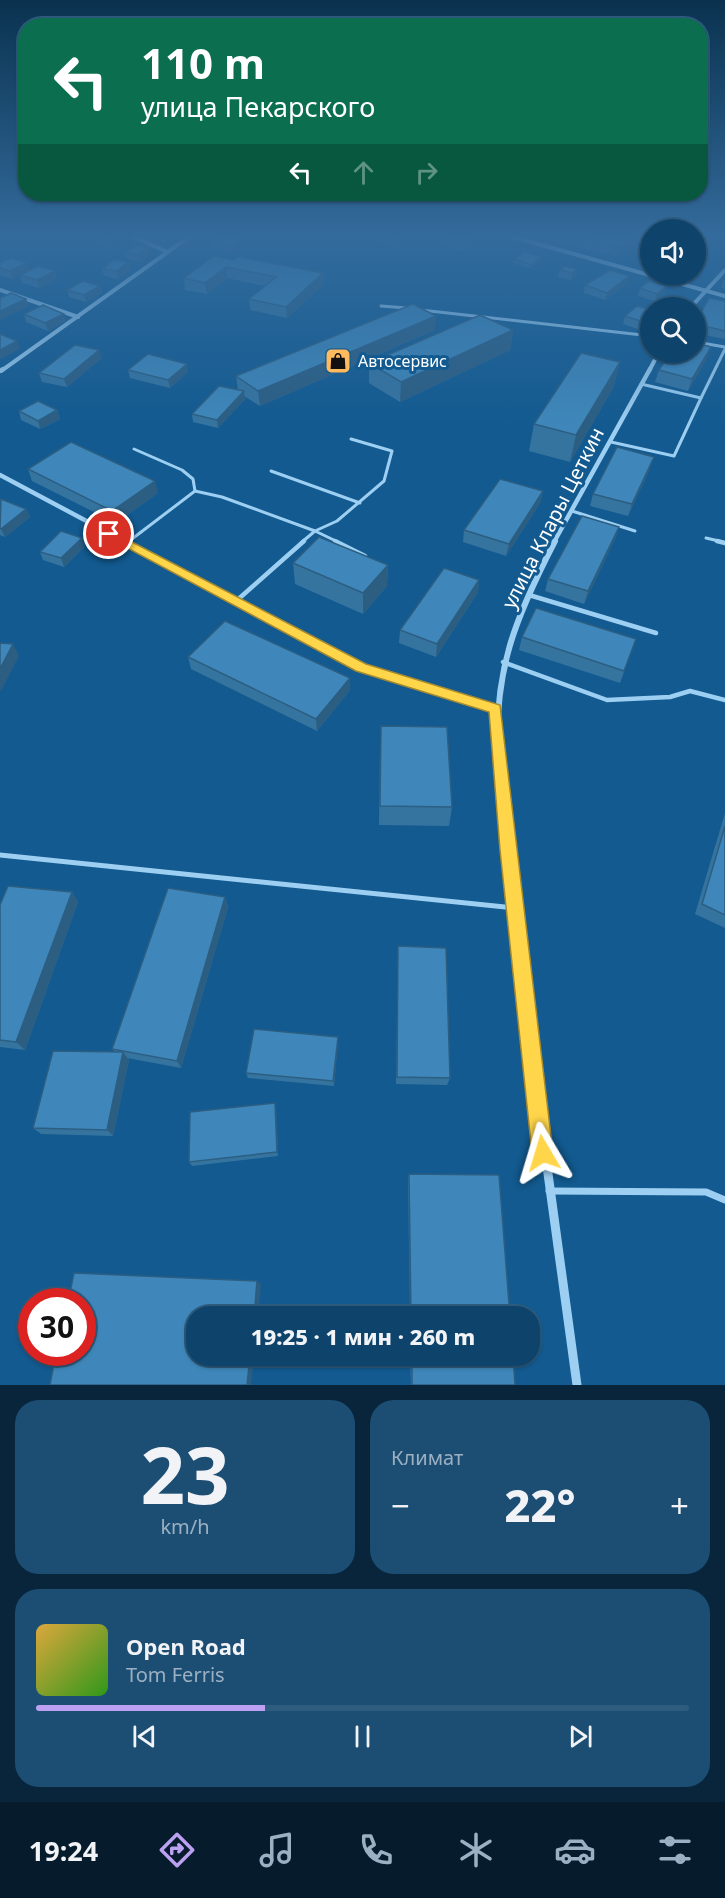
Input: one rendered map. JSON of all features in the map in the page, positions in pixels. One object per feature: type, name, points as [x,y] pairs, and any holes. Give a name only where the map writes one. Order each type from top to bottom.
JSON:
[{"type":"street","points":[[25,299],[78,317]]},
{"type":"street","points":[[0,371],[103,299]]},
{"type":"street","name":"улица Клары Цеткин","points":[[577,1385],[548,1191],[514,908],[495,709],[503,662],[529,595],[653,363]]},
{"type":"street","points":[[0,475],[361,668],[495,709]]},
{"type":"lane","points":[[381,306],[640,335]]},
{"type":"lane","points":[[611,442],[674,456],[725,348],[706,344]]},
{"type":"lane","points":[[641,384],[701,398]]},
{"type":"lane","points":[[235,602],[315,531],[337,521],[384,481],[392,451],[351,440]]},
{"type":"lane","points":[[135,449],[182,470],[193,479],[195,490]]},
{"type":"lane","points":[[271,471],[360,503]]},
{"type":"lane","points":[[195,490],[222,497],[315,531],[374,561]]},
{"type":"lane","points":[[127,543],[195,490]]},
{"type":"lane","points":[[572,511],[635,531]]},
{"type":"lane","points":[[706,538],[725,543]]},
{"type":"lane","points":[[529,595],[656,633]]},
{"type":"lane","points":[[503,662],[607,699],[670,697],[690,691],[725,700]]},
{"type":"lane","points":[[0,855],[514,908]]},
{"type":"lane","points":[[548,1191],[706,1192],[725,1200]]},
{"type":"building","points":[[0,299],[26,299],[0,311]]},
{"type":"building","points":[[249,299],[295,299],[286,307]]},
{"type":"building","points":[[709,299],[725,301],[725,331],[706,326],[706,304]]},
{"type":"building","points":[[413,304],[436,316],[258,391],[236,376]]},
{"type":"building","points":[[43,305],[64,314],[45,323],[24,314]]},
{"type":"building","points":[[637,306],[640,307],[640,321],[625,316]]},
{"type":"building","points":[[480,315],[513,330],[401,382],[369,363]]},
{"type":"building","points":[[0,334],[17,341],[0,350]]},
{"type":"building","points":[[75,345],[99,350],[64,379],[39,373]]},
{"type":"building","points":[[706,346],[711,347],[706,355]]},
{"type":"building","points":[[581,353],[620,362],[576,435],[534,424]]},
{"type":"building","points":[[148,354],[187,364],[168,380],[128,370]]},
{"type":"building","points":[[664,363],[702,363],[692,379],[659,370]]},
{"type":"building","points":[[219,386],[244,391],[217,420],[192,414]]},
{"type":"building","points":[[38,401],[57,410],[38,421],[19,411]]},
{"type":"building","points":[[71,442],[155,481],[112,511],[28,469]]},
{"type":"building","points":[[617,447],[654,457],[632,504],[593,494]]},
{"type":"building","points":[[500,479],[543,491],[509,544],[464,530]]},
{"type":"building","points":[[1,499],[26,509],[1,529],[0,528]]},
{"type":"building","points":[[582,516],[619,527],[588,591],[548,579]]},
{"type":"building","points":[[61,531],[82,538],[61,558],[40,552]]},
{"type":"building","points":[[319,537],[388,565],[363,593],[293,563]]},
{"type":"building","points":[[444,568],[479,580],[437,644],[400,630]]},
{"type":"building","points":[[536,608],[636,639],[624,671],[522,637]]},
{"type":"building","points":[[225,621],[350,678],[316,719],[188,657]]},
{"type":"building","points":[[0,643],[13,644],[0,669]]},
{"type":"building","points":[[381,726],[447,727],[452,807],[380,806]]},
{"type":"building","points":[[725,826],[725,915],[702,904]]},
{"type":"building","points":[[8,886],[72,892],[16,1042],[0,1040],[0,905]]},
{"type":"building","points":[[168,888],[225,897],[177,1061],[112,1049]]},
{"type":"building","points":[[398,946],[446,948],[450,1078],[397,1077]]},
{"type":"building","points":[[254,1029],[338,1037],[333,1081],[246,1073]]},
{"type":"building","points":[[53,1051],[123,1052],[107,1130],[33,1128]]},
{"type":"building","points":[[275,1103],[277,1152],[189,1162],[190,1112]]},
{"type":"building","points":[[409,1174],[499,1175],[509,1306],[411,1306]]},
{"type":"building","points":[[74,1273],[257,1281],[255,1306],[186,1306],[186,1366],[249,1366],[247,1385],[50,1385],[54,1366],[96,1366],[96,1288],[71,1288]]},
{"type":"building","points":[[412,1366],[514,1366],[515,1385],[412,1385]]},
{"type":"place","name":"Автосервис","points":[[338,361]]},
{"type":"route","points":[[109,534],[361,668],[495,709],[508,850],[543,1153]]}]
